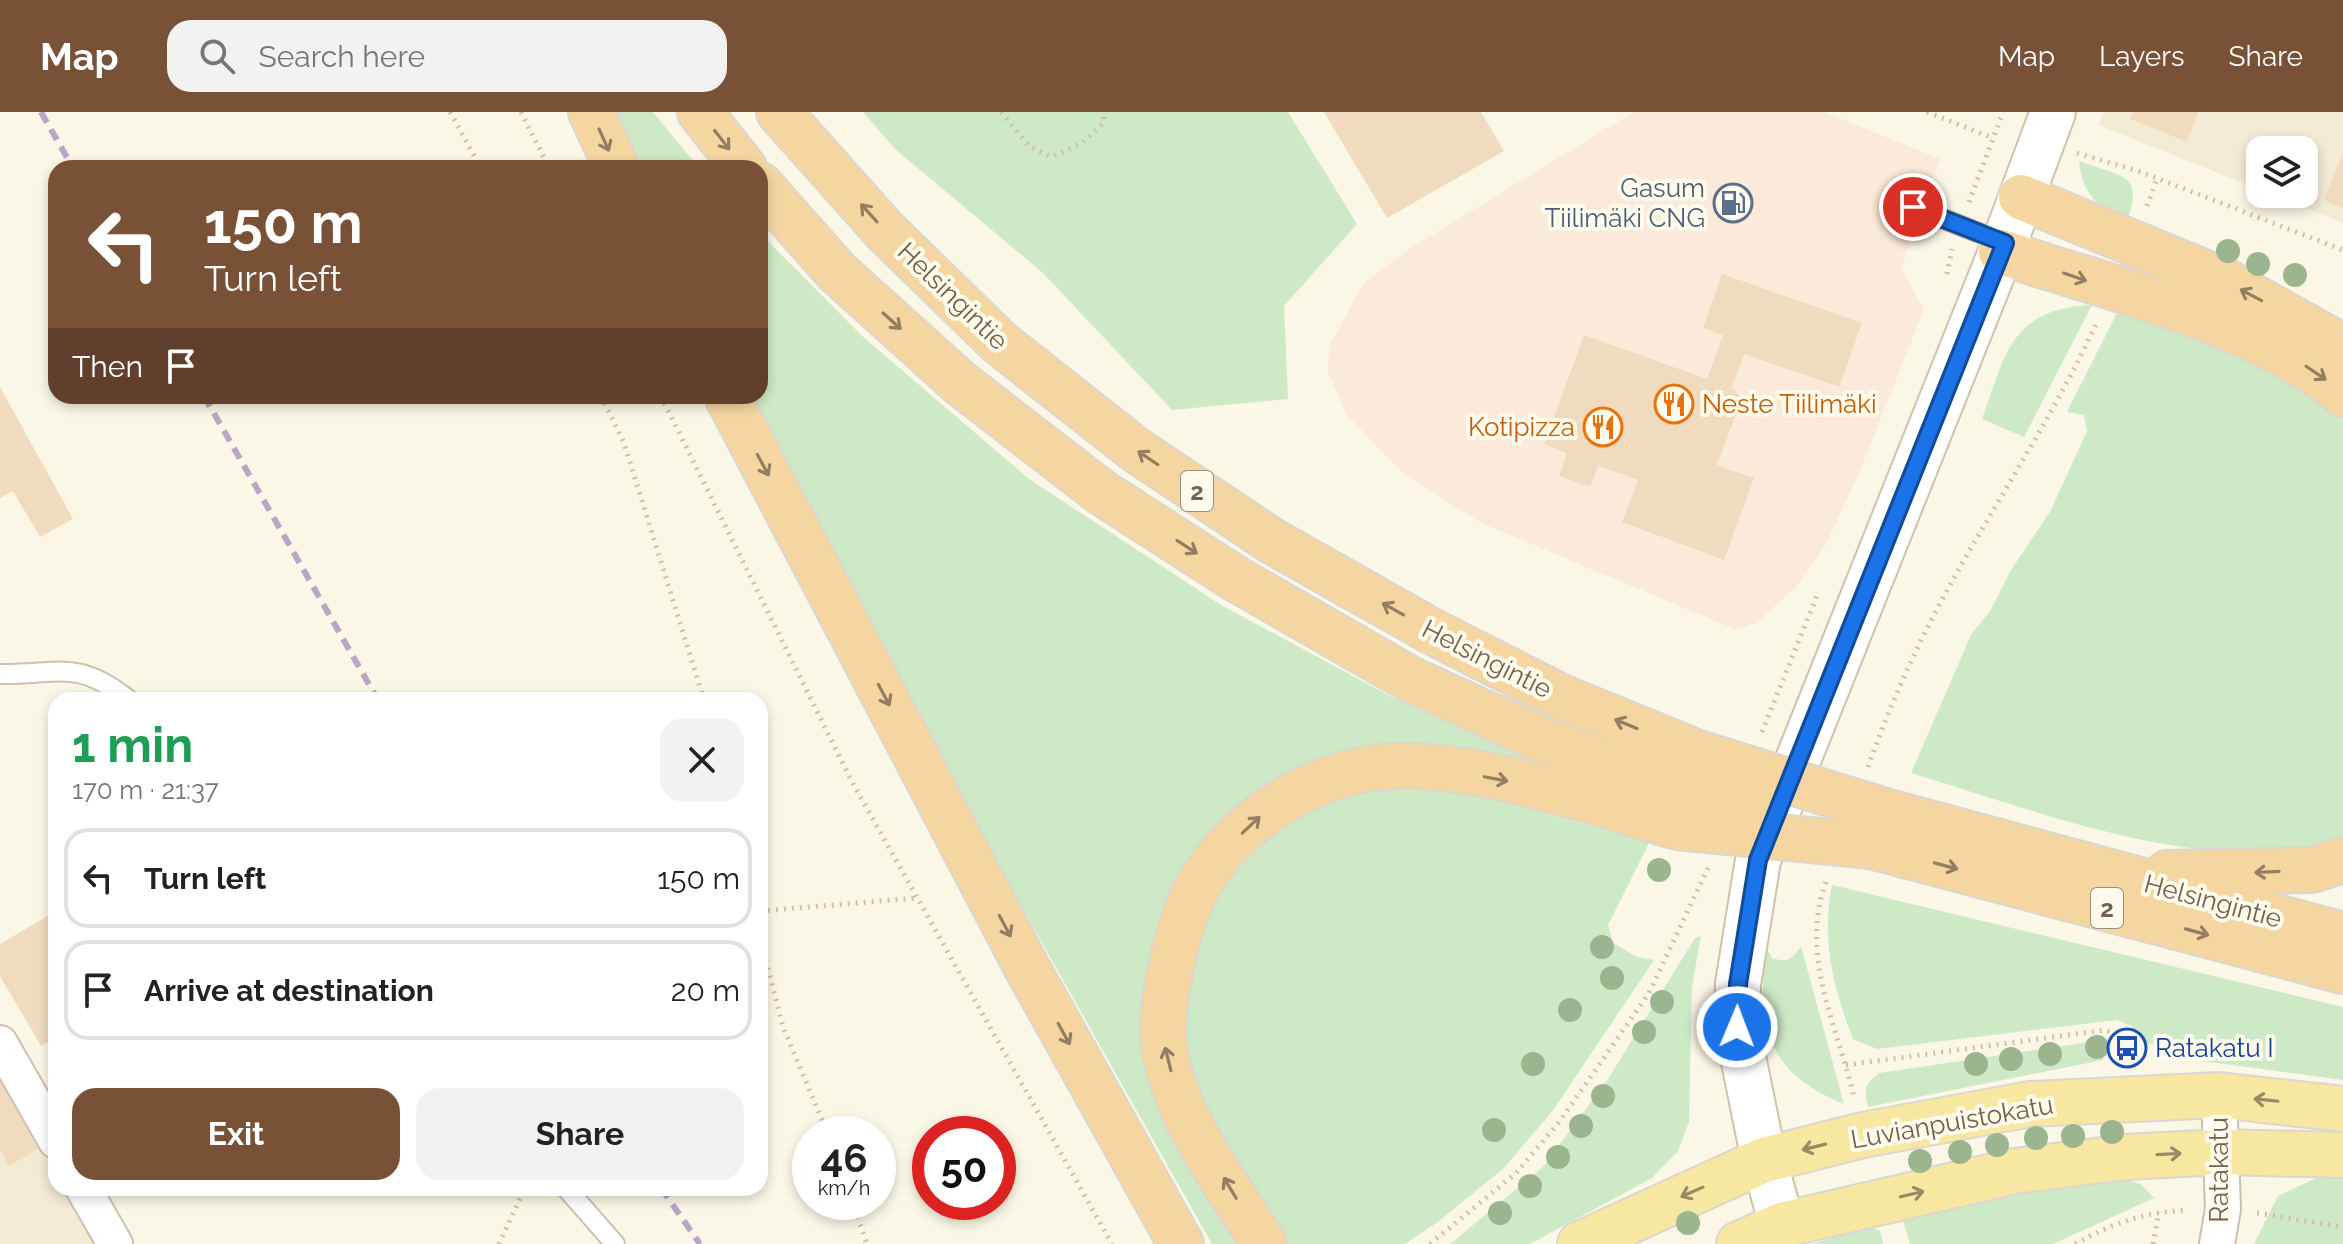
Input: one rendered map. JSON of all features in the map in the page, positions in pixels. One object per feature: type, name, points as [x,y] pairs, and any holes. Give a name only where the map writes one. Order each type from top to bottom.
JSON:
[{"type":"highway","points":[[591,112],[613,160]]},
{"type":"highway","points":[[700,112],[738,160]]},
{"type":"highway","name":"Helsingintie","points":[[779,112],[885,231],[1000,343],[1136,450],[1272,541],[1433,632],[1561,697],[1687,791]]},
{"type":"highway","name":"Helsingintie","points":[[768,194],[837,272],[948,373],[1101,492],[1236,579],[1410,679],[1545,741],[1687,791],[2108,874],[2343,935]]},
{"type":"highway","points":[[2021,197],[2225,281],[2343,347]]},
{"type":"highway","points":[[2003,248],[2209,321],[2315,370],[2343,394]]},
{"type":"highway","points":[[731,404],[1018,952],[1181,1244]]},
{"type":"highway","points":[[1264,1244],[1195,1132],[1179,1098],[1164,1050],[1166,992],[1178,937],[1197,888],[1233,842],[1274,804],[1324,782],[1362,770],[1413,766],[1555,791],[1687,791]]},
{"type":"highway","name":"Helsingintie","points":[[1879,829],[2343,971]]},
{"type":"highway","points":[[2108,874],[2312,870],[2343,860]]},
{"type":"main road","points":[[1782,1225],[1764,1160],[1737,1027],[1738,984],[1758,860],[2003,248],[2053,112]]},
{"type":"main road","name":"Luvianpuistokatu","points":[[1580,1244],[1764,1160],[1863,1135],[2030,1104],[2219,1095],[2343,1109]]},
{"type":"main road","points":[[1739,1244],[1782,1225],[2015,1171],[2126,1157],[2221,1152],[2343,1155]]},
{"type":"street","points":[[0,1043],[48,1127]]},
{"type":"street","name":"Ratakatu","points":[[2217,1244],[2223,1209],[2219,1095]]},
{"type":"street","points":[[88,1196],[115,1244]]},
{"type":"lane","points":[[1913,207],[1960,225],[2003,248]]},
{"type":"lane","points":[[0,674],[62,669],[105,681],[119,692]]},
{"type":"lane","points":[[573,1196],[615,1244]]},
{"type":"path","points":[[450,112],[477,160]]},
{"type":"path","points":[[521,112],[545,160]]},
{"type":"path","points":[[1001,112],[1029,146],[1052,157],[1082,143],[1104,122],[1103,112]]},
{"type":"path","points":[[1927,112],[1993,138]]},
{"type":"path","points":[[1946,283],[1947,262],[2003,112]]},
{"type":"path","points":[[2076,152],[2157,179],[2343,250]]},
{"type":"path","points":[[2134,243],[2157,179]]},
{"type":"path","points":[[1865,773],[1881,729],[1934,616],[2051,413],[2112,289]]},
{"type":"path","points":[[605,404],[624,443],[702,692]]},
{"type":"path","points":[[665,404],[851,780],[1112,1244]]},
{"type":"path","points":[[1760,737],[1811,605],[1825,582]]},
{"type":"path","points":[[1430,1244],[1516,1173],[1560,1121],[1616,1046],[1675,944],[1714,854]]},
{"type":"path","points":[[1827,877],[1815,933],[1815,963],[1846,1065],[1863,1135]]},
{"type":"path","points":[[768,910],[917,898]]},
{"type":"path","points":[[768,968],[783,1027],[820,1116]]},
{"type":"path","points":[[1846,1065],[2105,1030],[2121,1036],[2127,1048]]},
{"type":"path","points":[[499,1244],[521,1196]]},
{"type":"path","points":[[2153,1244],[2159,1212]]},
{"type":"path","points":[[858,1220],[867,1244]]},
{"type":"shaded area","points":[[1634,112],[1824,112],[1940,159],[1901,268],[1924,309],[1858,476],[1825,546],[1795,588],[1757,622],[1737,630],[1481,523],[1402,472],[1346,414],[1328,372],[1329,346],[1364,283],[1412,247]]},
{"type":"shaded area","points":[[2104,112],[2343,112],[2343,223],[2306,208],[2318,208],[2318,136],[2246,136],[2246,184],[2099,125]]},
{"type":"shaded area","points":[[0,1075],[48,1161],[48,1196],[67,1196],[94,1244],[0,1244]]},
{"type":"green space","points":[[612,112],[653,112],[692,160],[634,160]]},
{"type":"green space","points":[[863,112],[1288,112],[1357,224],[1284,306],[1288,399],[1172,410],[1043,273],[895,149]]},
{"type":"green space","points":[[2079,161],[2118,174],[2131,185],[2133,194],[2126,224],[2088,192]]},
{"type":"green space","points":[[768,241],[862,336],[1029,479],[1221,605],[1392,697],[1559,771],[1557,775],[1472,752],[1429,745],[1385,746],[1342,755],[1301,770],[1264,790],[1231,816],[1202,847],[1179,883],[1161,922],[1146,987],[1144,1037],[1153,1074],[1241,1244],[1212,1244],[980,833],[752,404],[768,404]]},
{"type":"green space","points":[[2092,305],[2024,437],[1982,419],[2006,355],[2028,325],[2044,315],[2065,308]]},
{"type":"green space","points":[[2118,311],[2247,359],[2343,416],[2343,837],[2302,850],[2253,853],[2204,850],[2154,842],[2054,818],[1911,773],[1971,635],[1990,611],[2011,570],[2050,512],[2087,431],[2084,415],[2067,412]]},
{"type":"green space","points":[[1414,786],[1479,794],[1649,843],[1608,925],[1613,943],[1637,957],[1654,960],[1554,1109],[1504,1168],[1439,1221],[1405,1244],[1283,1244],[1214,1125],[1194,1074],[1187,1047],[1183,1007],[1188,966],[1199,926],[1218,889],[1243,856],[1273,827],[1308,806],[1347,793]]},
{"type":"green space","points":[[1832,885],[2343,1007],[2343,1080],[2180,1058],[2179,1046],[2139,1043],[2132,1026],[2116,1020],[1877,1049],[1853,1039],[1840,1001],[1829,944]]},
{"type":"green space","points":[[1701,936],[1692,986],[1689,1122],[1678,1151],[1652,1178],[1530,1244],[1450,1244],[1544,1166],[1608,1079],[1695,938]]},
{"type":"green space","points":[[1801,946],[1844,1104],[1797,1077],[1782,1061],[1766,1023],[1763,1000],[1766,947],[1772,958],[1786,960]]},
{"type":"green space","points":[[2110,1041],[2117,1048],[2104,1050],[2103,1060],[1868,1107],[1866,1088],[1879,1073]]},
{"type":"green space","points":[[2327,1173],[2343,1177],[2343,1244],[2254,1244],[2278,1196]]},
{"type":"green space","points":[[2126,1179],[2142,1185],[2154,1198],[2053,1244],[1910,1244],[1903,1221],[1905,1217],[2025,1186]]},
{"type":"green space","points":[[1867,1226],[1880,1231],[1883,1244],[1812,1244]]},
{"type":"building","points":[[1324,112],[1481,112],[1504,151],[1387,218]]},
{"type":"building","points":[[2133,112],[2198,112],[2187,142],[2130,119]]},
{"type":"building","points":[[2343,153],[2343,208],[2324,200]]},
{"type":"building","name":"Neste Tiilimäki","points":[[1722,274],[1862,323],[1839,387],[1744,354],[1732,388],[1742,398],[1717,465],[1754,478],[1724,560],[1622,522],[1638,480],[1598,466],[1590,487],[1559,476],[1567,453],[1544,444],[1584,335],[1707,379],[1723,335],[1703,328]]},
{"type":"building","points":[[0,387],[73,519],[40,537],[13,491],[0,498]]},
{"type":"building","points":[[48,916],[48,1042],[41,1046],[0,976],[0,944]]},
{"type":"building","points":[[0,1080],[38,1149],[9,1166],[0,1149]]},
{"type":"railway","points":[[41,112],[68,160]]},
{"type":"railway","points":[[209,404],[373,692]]},
{"type":"railway","points":[[667,1196],[700,1244]]},
{"type":"place","name":"Gasum Tiilimäki CNG","points":[[1733,203]]},
{"type":"place","name":"Neste Tiilimäki","points":[[1674,404]]},
{"type":"place","name":"Kotipizza","points":[[1603,427]]},
{"type":"place","name":"Ratakatu I","points":[[2127,1048]]},
{"type":"route","points":[[1737,1027],[1738,984],[1758,860],[2005,243],[1913,207]]}]
